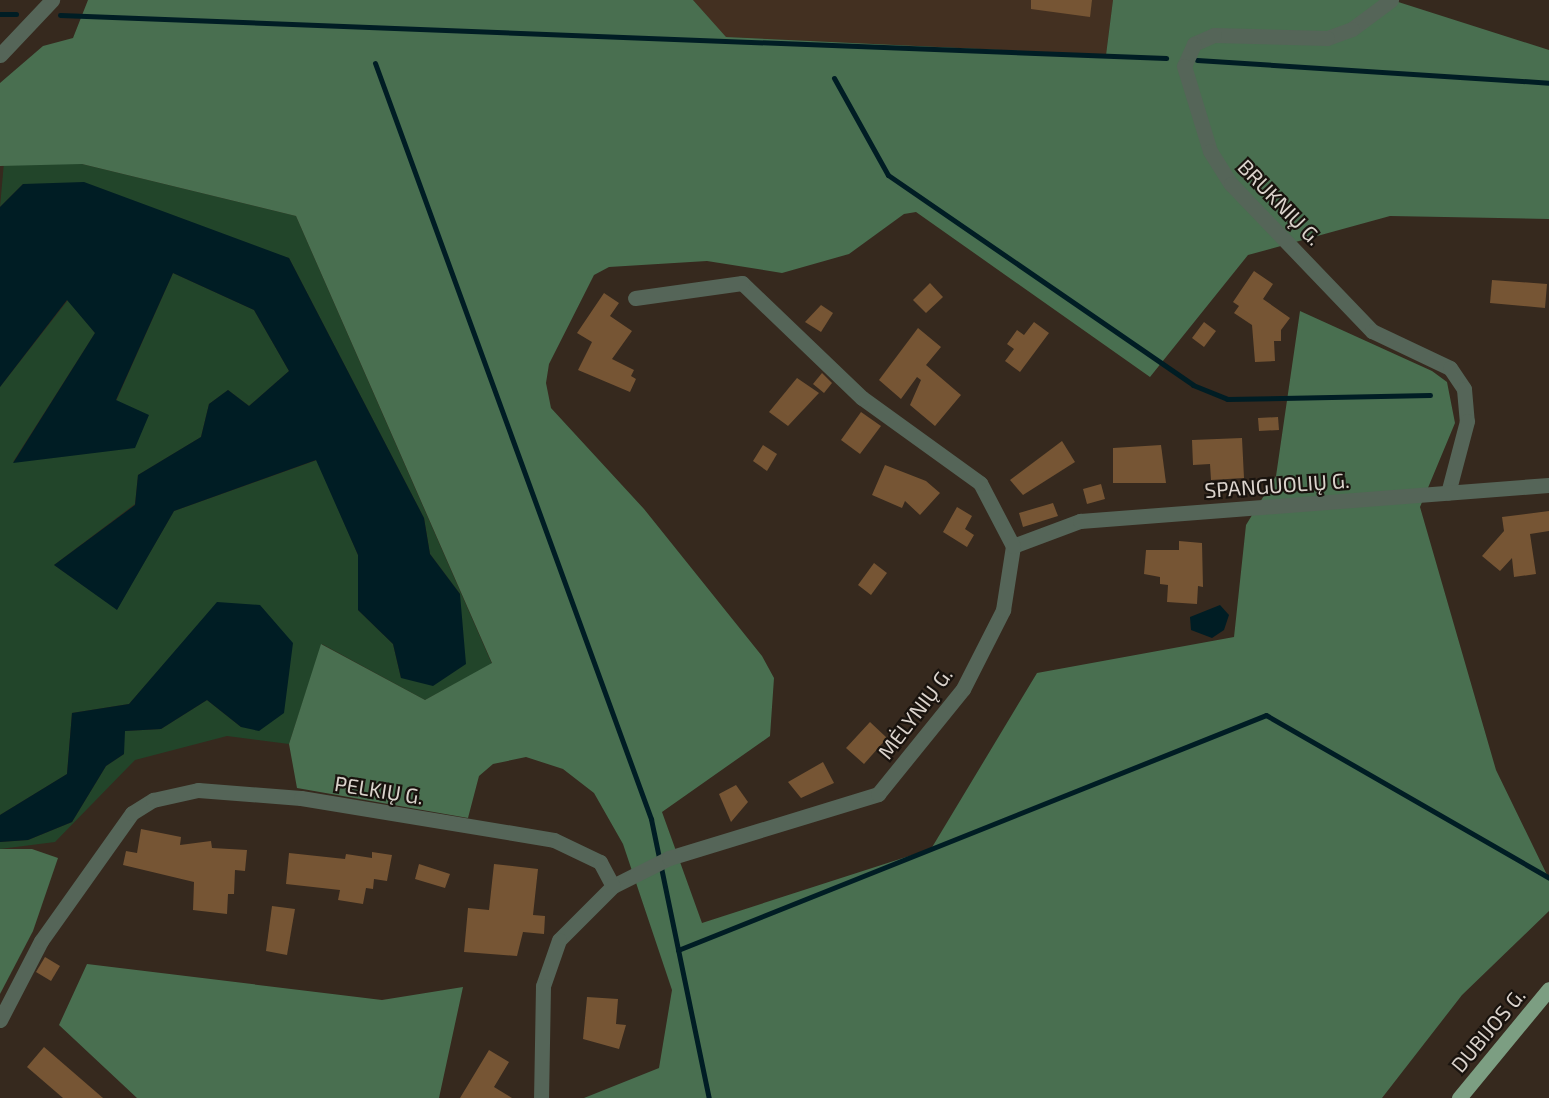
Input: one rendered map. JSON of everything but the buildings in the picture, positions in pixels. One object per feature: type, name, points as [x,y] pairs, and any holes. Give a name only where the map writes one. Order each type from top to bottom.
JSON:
[{"type":"main road","name":"DUBIJOS G.","points":[[1459,1098],[1549,989]]},
{"type":"street","points":[[0,55],[52,0]]},
{"type":"street","name":"BRUKNIŲ G.","points":[[1391,0],[1352,29],[1327,38],[1214,35],[1194,45],[1184,66],[1210,151],[1231,184],[1372,331],[1450,368],[1464,389],[1467,421],[1448,493]]},
{"type":"street","points":[[634,298],[742,283],[862,398],[980,483],[1013,546]]},
{"type":"street","name":"SPANGUOLIŲ G.","points":[[1013,546],[1080,521],[1549,485]]},
{"type":"street","name":"MĖLYNIŲ G.","points":[[613,886],[669,858],[878,794],[963,688],[1003,610],[1013,546]]},
{"type":"street","name":"PELKIŲ G.","points":[[0,1020],[41,941],[117,828],[132,813],[175,793],[232,790],[301,798],[554,840],[600,862],[613,886]]},
{"type":"street","points":[[541,1098],[543,986],[559,940],[613,886]]},
{"type":"shaded area","points":[[693,0],[1113,0],[1106,55],[725,37]]},
{"type":"green space","points":[[88,0],[693,0],[726,37],[1106,55],[1113,0],[1392,0],[1549,50],[1549,219],[1390,216],[1248,255],[1150,377],[916,212],[904,214],[849,254],[782,273],[707,261],[609,267],[594,275],[549,364],[546,383],[551,408],[644,509],[762,656],[774,678],[770,736],[662,812],[702,923],[931,849],[1037,673],[1234,637],[1246,525],[1276,476],[1300,311],[1432,371],[1447,382],[1455,423],[1420,507],[1496,770],[1549,879],[1549,911],[1462,995],[1382,1098],[584,1098],[659,1068],[672,990],[623,844],[594,793],[563,769],[526,757],[493,764],[479,776],[468,818],[297,788],[289,744],[321,644],[425,700],[492,663],[296,216],[82,164],[0,166],[0,83],[43,46],[73,38]]},
{"type":"green space","points":[[4,162],[82,164],[296,216],[492,664],[425,700],[322,644],[289,744],[227,736],[135,760],[55,842],[0,849],[0,842],[28,840],[72,822],[106,766],[124,754],[124,731],[161,729],[207,700],[241,727],[217,603],[129,704],[72,713],[67,774],[0,815],[0,387],[68,300],[95,333],[13,462],[116,401],[173,273],[254,310],[289,371],[249,406],[228,390],[209,404],[201,437],[138,475],[135,504],[54,565],[117,609],[174,511],[317,460],[358,555],[358,610],[393,644],[401,678],[460,594],[430,554],[424,518],[289,258],[23,184],[0,207]]},
{"type":"green space","points":[[0,849],[32,849],[58,858],[33,931],[0,994]]},
{"type":"green space","points":[[87,964],[382,1000],[463,987],[439,1098],[137,1098],[59,1025]]},
{"type":"water","points":[[84,182],[289,258],[424,518],[430,554],[460,594],[466,664],[433,686],[401,678],[393,644],[358,610],[358,555],[316,460],[174,511],[117,610],[54,565],[135,505],[138,475],[201,437],[209,404],[228,390],[249,406],[289,371],[254,310],[173,273],[116,400],[149,415],[135,448],[13,463],[95,333],[67,300],[0,387],[0,207],[23,184]]},
{"type":"water","points":[[217,602],[260,605],[293,643],[284,713],[259,731],[241,727],[207,700],[161,729],[125,731],[124,754],[106,766],[72,822],[28,840],[0,842],[0,815],[67,774],[72,713],[129,704]]},
{"type":"water","points":[[1220,605],[1229,615],[1224,630],[1212,638],[1191,630],[1190,617]]},
{"type":"waterway","points":[[0,14],[16,14]]},
{"type":"waterway","points":[[60,15],[1166,58]]},
{"type":"waterway","points":[[1197,60],[1549,83]]},
{"type":"waterway","points":[[375,63],[651,819],[709,1098]]},
{"type":"waterway","points":[[834,78],[888,175],[1193,385],[1227,399],[1430,395]]},
{"type":"waterway","points":[[678,950],[1266,715],[1549,878]]}]
